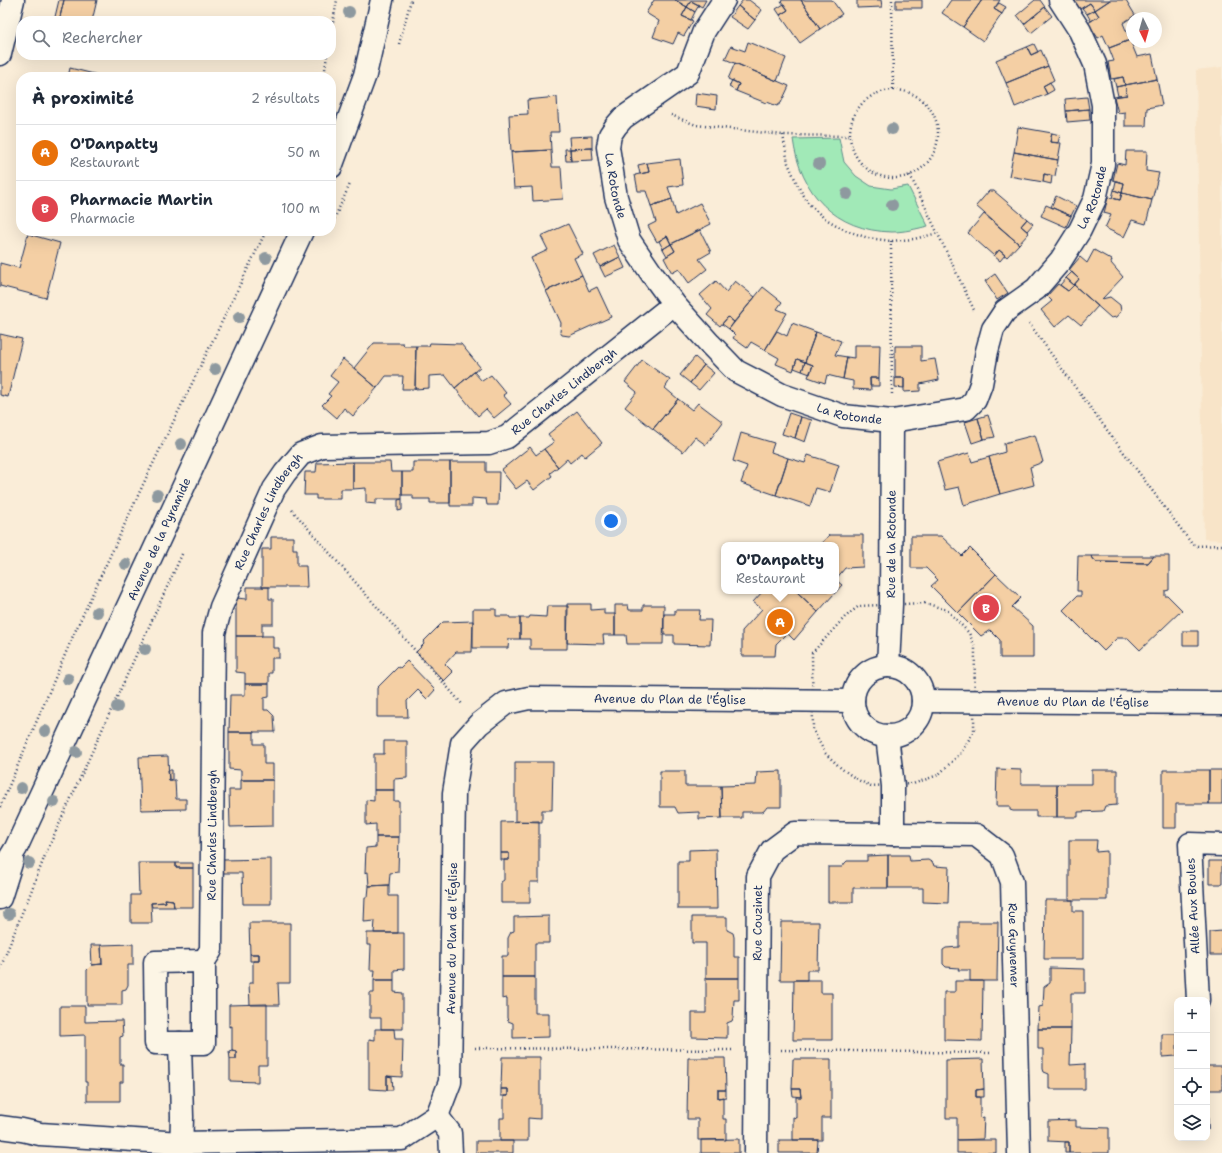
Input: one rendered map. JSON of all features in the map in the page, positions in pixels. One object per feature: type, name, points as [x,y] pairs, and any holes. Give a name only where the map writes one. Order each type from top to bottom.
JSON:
[{"type":"street","points":[[0,54],[13,0]]},
{"type":"street","points":[[336,153],[365,75],[382,0]]},
{"type":"street","name":"La Rotonde","points":[[724,0],[704,31],[688,73],[624,118],[610,135],[608,147],[616,197],[629,240],[674,304],[736,371],[782,395],[843,416],[892,421],[966,409],[975,400],[981,384],[993,329],[1005,312],[1036,290],[1061,260],[1080,230],[1095,199],[1103,164],[1103,105],[1095,64],[1080,31],[1060,0]]},
{"type":"street","name":"Avenue de la Pyramide","points":[[0,874],[16,848],[300,236]]},
{"type":"street","name":"Rue Charles Lindbergh","points":[[204,962],[156,962],[156,1044],[204,1043],[204,962],[210,950],[214,633],[221,607],[274,489],[285,473],[301,454],[322,446],[488,443],[507,437],[674,304]]},
{"type":"street","name":"Rue de la Rotonde","points":[[888,666],[891,604],[892,421]]},
{"type":"street","points":[[888,666],[899,668],[909,673],[921,690],[923,701],[921,712],[916,722],[908,730],[887,736],[876,734],[859,721],[853,701],[855,690],[860,680],[877,668],[888,666]]},
{"type":"street","name":"Avenue du Plan de l'Église","points":[[437,1116],[450,1082],[454,793],[462,743],[479,724],[506,703],[529,698],[853,701]]},
{"type":"street","name":"Avenue du Plan de l'Église","points":[[923,701],[1222,703]]},
{"type":"street","points":[[887,736],[893,786],[893,834]]},
{"type":"street","name":"Rue Couzinet","points":[[756,1153],[758,876],[772,850],[795,833],[893,834]]},
{"type":"street","name":"Rue Guynemer","points":[[893,834],[976,835],[1002,855],[1012,882],[1020,1153]]},
{"type":"street","name":"Allée Aux Boules","points":[[1198,997],[1190,844],[1222,845]]},
{"type":"street","name":"Avenue de la Pyramide","points":[[0,898],[16,848]]},
{"type":"street","points":[[180,1043],[182,1117],[181,1148]]},
{"type":"street","points":[[0,1113],[22,1130]]},
{"type":"street","points":[[0,1127],[40,1134],[181,1148],[402,1139],[437,1116],[450,1133],[451,1153]]},
{"type":"path","points":[[334,16],[337,0]]},
{"type":"path","points":[[892,0],[893,90]]},
{"type":"path","points":[[325,72],[326,60]]},
{"type":"path","points":[[893,90],[914,94],[931,109],[938,129],[934,151],[925,165],[910,175],[890,178],[869,170],[855,155],[850,136],[852,119],[860,104],[875,93],[893,90]]},
{"type":"path","points":[[642,104],[696,125],[783,135],[850,136]]},
{"type":"path","points":[[783,135],[788,163],[798,186],[814,209],[824,218],[845,230],[868,238],[891,241],[914,239],[938,233]]},
{"type":"path","points":[[910,175],[990,341]]},
{"type":"path","points":[[0,807],[73,636],[148,474],[264,236]]},
{"type":"path","points":[[891,241],[892,421]]},
{"type":"path","points":[[1024,298],[1025,317],[1075,387],[1192,544],[1198,546],[1222,545]]},
{"type":"path","points":[[274,489],[479,724]]},
{"type":"path","points":[[0,969],[46,853],[185,547]]},
{"type":"path","points":[[925,603],[947,610],[969,633],[975,647],[974,730],[961,753],[938,775],[913,784],[872,786],[858,780],[842,769],[825,753],[812,730],[812,653],[845,616],[859,606],[891,604],[925,603]]},
{"type":"shaded area","points":[[1222,67],[1222,540],[1204,539],[1196,70]]},
{"type":"green space","points":[[839,138],[844,162],[856,176],[871,186],[891,189],[908,186],[928,226],[896,232],[872,230],[853,225],[837,216],[824,205],[812,192],[803,176],[793,139]]},
{"type":"building","points":[[59,0],[64,0],[60,16],[55,16]]},
{"type":"building","points":[[64,0],[97,0],[93,16],[60,16]]},
{"type":"building","points":[[654,0],[675,0],[687,7],[682,16],[693,21],[684,36],[678,33],[673,44],[653,37],[659,21],[646,13]]},
{"type":"building","points":[[675,0],[706,0],[702,7],[691,1],[687,7]]},
{"type":"building","points":[[743,0],[749,0],[762,10],[755,20],[738,6]]},
{"type":"building","points":[[801,0],[820,29],[800,43],[780,15],[788,10],[781,1]]},
{"type":"building","points":[[801,0],[832,0],[842,14],[820,29]]},
{"type":"building","points":[[857,0],[881,0],[882,7],[857,8]]},
{"type":"building","points":[[896,0],[922,0],[922,8],[896,8]]},
{"type":"building","points":[[951,0],[982,0],[963,27],[942,13]]},
{"type":"building","points":[[982,0],[1000,0],[994,9],[1002,14],[983,41],[963,27]]},
{"type":"building","points":[[1035,0],[1040,0],[1045,7],[1024,24],[1017,15]]},
{"type":"building","points":[[1074,0],[1110,0],[1095,10],[1090,3],[1080,9]]},
{"type":"building","points":[[1110,0],[1126,0],[1133,12],[1126,12],[1126,21],[1123,23],[1126,30],[1126,42],[1109,48],[1103,35],[1098,38],[1088,23],[1099,16],[1095,10]]},
{"type":"building","points":[[691,1],[699,5],[695,12],[687,7]]},
{"type":"building","points":[[999,3],[1006,7],[1002,14],[994,9]]},
{"type":"building","points":[[1090,3],[1095,10],[1087,14],[1082,8]]},
{"type":"building","points":[[784,4],[788,10],[780,15],[776,9]]},
{"type":"building","points":[[738,6],[755,20],[748,29],[730,17]]},
{"type":"building","points":[[687,7],[695,12],[691,20],[682,16]]},
{"type":"building","points":[[1045,7],[1052,16],[1031,33],[1024,24]]},
{"type":"building","points":[[1095,10],[1099,16],[1091,21],[1087,14]]},
{"type":"building","points":[[748,42],[786,58],[777,81],[725,59],[731,46],[745,51]]},
{"type":"building","points":[[1126,42],[1126,48],[1133,48],[1137,57],[1152,54],[1157,79],[1125,85],[1123,77],[1111,79],[1108,62],[1114,61],[1109,48]]},
{"type":"building","points":[[1034,44],[1038,52],[1031,55],[1027,47]]},
{"type":"building","points":[[1027,47],[1031,55],[1041,50],[1048,66],[1006,83],[996,60]]},
{"type":"building","points":[[735,63],[789,86],[781,103],[777,106],[736,91],[739,84],[728,79]]},
{"type":"building","points":[[1048,66],[1054,80],[1043,86],[1047,94],[1015,107],[1006,83]]},
{"type":"building","points":[[70,68],[86,72],[69,72]]},
{"type":"building","points":[[1123,77],[1125,85],[1116,87],[1114,79]]},
{"type":"building","points":[[1157,79],[1162,105],[1147,108],[1146,126],[1125,126],[1125,112],[1118,113],[1114,97],[1127,95],[1125,85]]},
{"type":"building","points":[[732,80],[739,84],[736,91],[729,87]]},
{"type":"building","points":[[1050,82],[1054,90],[1047,94],[1043,86]]},
{"type":"building","points":[[1125,85],[1127,95],[1118,96],[1116,87]]},
{"type":"building","points":[[696,93],[717,96],[716,109],[695,106]]},
{"type":"building","points":[[557,97],[559,132],[550,132],[551,150],[511,152],[509,115],[528,114],[527,100]]},
{"type":"building","points":[[1087,97],[1089,109],[1066,111],[1065,99]]},
{"type":"building","points":[[1089,109],[1090,120],[1067,122],[1066,111]]},
{"type":"building","points":[[1018,127],[1052,133],[1050,142],[1061,143],[1058,160],[1014,152]]},
{"type":"building","points":[[1052,133],[1060,135],[1058,143],[1050,142]]},
{"type":"building","points":[[592,136],[592,148],[570,149],[569,137]]},
{"type":"building","points":[[592,148],[593,160],[571,161],[570,149]]},
{"type":"building","points":[[565,149],[570,149],[571,161],[566,161]]},
{"type":"building","points":[[551,150],[552,167],[561,167],[563,199],[533,201],[532,187],[514,188],[511,152]]},
{"type":"building","points":[[1126,151],[1147,151],[1146,171],[1159,173],[1152,200],[1122,193],[1124,183],[1113,180],[1117,163],[1125,165]]},
{"type":"building","points":[[1014,152],[1058,160],[1055,176],[1044,174],[1043,182],[1009,176]]},
{"type":"building","points":[[680,159],[683,185],[668,187],[672,199],[651,206],[646,191],[638,191],[635,175],[649,172],[647,163]]},
{"type":"building","points":[[647,163],[649,172],[640,174],[638,165]]},
{"type":"building","points":[[1044,174],[1052,176],[1051,184],[1043,182]]},
{"type":"building","points":[[1116,181],[1124,183],[1122,193],[1114,190]]},
{"type":"building","points":[[1114,190],[1122,193],[1120,200],[1112,198]]},
{"type":"building","points":[[989,191],[994,191],[1027,219],[1021,226],[1029,233],[1019,244],[976,206]]},
{"type":"building","points":[[1122,193],[1152,200],[1146,224],[1132,220],[1124,237],[1105,228],[1111,215],[1104,213],[1108,197],[1120,200]]},
{"type":"building","points":[[1056,196],[1076,206],[1071,216],[1051,207]]},
{"type":"building","points":[[672,199],[676,215],[700,203],[711,224],[671,244],[667,236],[657,242],[648,226],[656,222],[651,206]]},
{"type":"building","points":[[1046,205],[1071,216],[1066,227],[1041,216]]},
{"type":"building","points":[[984,214],[1019,244],[1007,257],[999,250],[994,256],[968,233]]},
{"type":"building","points":[[1027,219],[1033,224],[1027,231],[1021,226]]},
{"type":"building","points":[[568,224],[583,254],[574,258],[582,275],[546,291],[531,258],[548,250],[541,236]]},
{"type":"building","points":[[700,230],[711,252],[699,259],[707,269],[689,283],[679,269],[672,273],[664,258],[675,251],[671,244]]},
{"type":"building","points":[[27,236],[35,236],[60,243],[46,298],[0,286],[0,263],[19,268]]},
{"type":"building","points":[[667,236],[671,244],[663,249],[659,241]]},
{"type":"building","points":[[671,244],[675,251],[667,256],[663,249]]},
{"type":"building","points":[[614,245],[620,257],[600,267],[594,255]]},
{"type":"building","points":[[999,250],[1005,255],[1000,261],[994,256]]},
{"type":"building","points":[[1094,250],[1112,260],[1111,263],[1123,277],[1102,299],[1110,297],[1120,305],[1121,311],[1116,317],[1111,318],[1074,285],[1079,279],[1069,270],[1080,257],[1087,263]]},
{"type":"building","points":[[620,257],[625,268],[605,277],[600,267]]},
{"type":"building","points":[[1072,272],[1079,279],[1074,285],[1066,278]]},
{"type":"building","points":[[995,274],[1008,293],[997,300],[985,281]]},
{"type":"building","points":[[582,275],[589,291],[597,287],[611,317],[569,336],[562,335],[560,332],[561,323],[546,291]]},
{"type":"building","points":[[1066,278],[1074,285],[1068,291],[1060,285]]},
{"type":"building","points":[[716,281],[726,292],[735,281],[755,297],[734,322],[728,317],[720,326],[707,315],[712,309],[700,295]]},
{"type":"building","points":[[1058,284],[1068,291],[1074,285],[1098,306],[1081,325],[1069,315],[1055,327],[1041,310],[1052,301],[1047,296]]},
{"type":"building","points":[[763,287],[782,302],[777,309],[787,313],[765,350],[751,342],[747,348],[733,338],[735,335],[729,329]]},
{"type":"building","points":[[728,317],[734,322],[729,329],[722,324]]},
{"type":"building","points":[[792,323],[816,332],[805,362],[797,359],[793,371],[776,364],[779,358],[765,350],[777,331],[787,336]]},
{"type":"building","points":[[816,332],[841,341],[835,355],[847,357],[843,379],[827,375],[825,383],[808,377],[813,365],[805,362]]},
{"type":"building","points":[[0,334],[22,339],[8,397],[0,395]]},
{"type":"building","points":[[374,343],[403,343],[404,346],[416,346],[415,389],[402,389],[403,376],[386,376],[377,388],[354,368]]},
{"type":"building","points":[[430,343],[461,344],[480,367],[455,388],[445,375],[429,376],[429,388],[415,389],[416,346],[429,346]]},
{"type":"building","points":[[854,345],[880,345],[879,378],[870,378],[871,390],[853,389],[853,381],[843,379],[847,357],[854,358]]},
{"type":"building","points":[[895,346],[921,346],[921,361],[935,359],[939,380],[920,384],[920,391],[904,392],[904,378],[895,378]]},
{"type":"building","points":[[695,357],[704,365],[690,383],[680,375]]},
{"type":"building","points":[[343,359],[377,388],[353,416],[344,408],[337,418],[322,405],[331,396],[328,394],[338,382],[330,376]]},
{"type":"building","points":[[797,359],[805,362],[802,371],[794,368]]},
{"type":"building","points":[[642,360],[670,380],[665,388],[678,399],[653,429],[625,407],[637,392],[625,382]]},
{"type":"building","points":[[805,362],[813,365],[810,374],[802,371]]},
{"type":"building","points":[[704,365],[714,373],[699,390],[690,383]]},
{"type":"building","points":[[474,372],[482,381],[491,375],[506,393],[503,395],[511,404],[494,418],[486,409],[478,416],[455,388]]},
{"type":"building","points":[[870,378],[879,378],[879,386],[870,386]]},
{"type":"building","points":[[895,378],[904,378],[904,388],[895,387]]},
{"type":"building","points":[[678,399],[692,410],[698,403],[723,422],[706,445],[695,437],[683,452],[653,429]]},
{"type":"building","points":[[577,411],[602,443],[585,457],[582,453],[570,463],[567,459],[558,467],[544,449],[554,442],[548,434]]},
{"type":"building","points":[[789,413],[801,417],[795,438],[782,434]]},
{"type":"building","points":[[988,415],[995,437],[984,439],[978,418]]},
{"type":"building","points":[[801,417],[812,420],[805,442],[795,438]]},
{"type":"building","points":[[978,418],[984,439],[972,443],[965,422]]},
{"type":"building","points":[[741,433],[774,443],[771,452],[788,458],[776,495],[741,483],[747,466],[733,461]]},
{"type":"building","points":[[1035,435],[1043,462],[1030,467],[1034,485],[1000,494],[989,457],[1005,452],[1004,443]]},
{"type":"building","points":[[530,447],[536,455],[544,449],[558,467],[550,473],[552,476],[534,490],[527,481],[516,489],[501,470]]},
{"type":"building","points":[[969,453],[972,462],[989,457],[1000,494],[964,505],[959,487],[945,490],[937,462]]},
{"type":"building","points":[[808,455],[839,465],[830,492],[816,488],[810,506],[776,495],[788,458],[805,463]]},
{"type":"building","points":[[353,462],[353,489],[341,489],[341,499],[316,499],[316,495],[304,495],[305,472],[316,472],[317,463]]},
{"type":"building","points":[[353,462],[390,462],[391,472],[402,472],[402,499],[376,499],[376,504],[366,503],[366,488],[353,489]]},
{"type":"building","points":[[413,462],[450,462],[450,503],[430,503],[430,499],[413,499],[413,495],[402,495],[402,472],[413,472]]},
{"type":"building","points":[[450,462],[486,462],[486,472],[499,472],[498,505],[487,505],[486,499],[472,498],[472,506],[450,506]]},
{"type":"building","points":[[402,499],[402,510],[398,511],[398,500]]},
{"type":"building","points":[[829,535],[863,535],[863,567],[845,568],[839,575],[839,542],[823,542]]},
{"type":"building","points":[[911,536],[941,536],[962,556],[970,548],[996,574],[958,613],[931,586],[938,580],[926,568],[911,568]]},
{"type":"building","points":[[271,537],[293,537],[293,549],[297,549],[297,566],[306,566],[307,587],[262,587],[262,549],[271,549]]},
{"type":"building","points":[[1078,556],[1091,556],[1096,562],[1148,563],[1154,556],[1169,556],[1169,590],[1165,591],[1165,596],[1168,596],[1182,610],[1140,650],[1128,638],[1117,638],[1104,651],[1063,610],[1077,596],[1081,596],[1081,591],[1077,591]]},
{"type":"building","points":[[1091,556],[1154,556],[1148,563],[1096,562]]},
{"type":"building","points":[[996,574],[1021,598],[1012,607],[1033,626],[1033,658],[1000,658],[1000,640],[990,630],[981,636],[958,613]]},
{"type":"building","points":[[247,587],[269,587],[269,599],[273,599],[273,624],[262,624],[262,636],[236,636],[236,598],[247,599]]},
{"type":"building","points":[[760,594],[799,594],[818,612],[794,640],[787,633],[776,644],[775,656],[742,656],[742,631],[762,609],[753,602]]},
{"type":"building","points":[[799,594],[834,594],[818,612]]},
{"type":"building","points":[[567,604],[591,604],[591,610],[604,609],[604,614],[615,614],[615,635],[603,635],[604,644],[567,643]]},
{"type":"building","points":[[615,605],[628,605],[629,610],[643,610],[643,605],[664,605],[663,644],[627,644],[626,635],[615,635]]},
{"type":"building","points":[[547,606],[568,606],[567,649],[530,649],[530,639],[520,639],[520,618],[529,618],[530,616],[546,617]]},
{"type":"building","points":[[473,609],[496,609],[496,616],[520,618],[520,639],[509,639],[508,648],[473,648]]},
{"type":"building","points":[[675,610],[700,610],[699,620],[711,620],[710,645],[674,644],[674,635],[664,635],[664,614],[675,614]]},
{"type":"building","points":[[473,621],[472,652],[456,652],[445,664],[453,672],[444,681],[416,652],[424,644],[423,642],[443,622]]},
{"type":"building","points":[[1183,631],[1198,631],[1198,645],[1183,645]]},
{"type":"building","points":[[236,636],[273,636],[273,648],[279,648],[279,658],[272,658],[272,673],[269,673],[269,684],[245,684],[245,673],[236,672]]},
{"type":"building","points":[[407,661],[435,690],[427,699],[418,690],[407,701],[408,717],[377,717],[377,688],[398,667],[400,668]]},
{"type":"building","points":[[245,684],[269,684],[269,697],[264,698],[264,710],[268,710],[274,716],[275,732],[229,732],[230,695],[245,695]]},
{"type":"building","points":[[229,732],[254,732],[254,744],[264,744],[264,764],[273,764],[273,780],[241,780],[241,770],[229,769]]},
{"type":"building","points":[[384,741],[407,741],[407,778],[394,779],[394,790],[374,790],[374,754],[384,754]]},
{"type":"building","points":[[168,756],[169,780],[175,780],[176,799],[186,799],[186,809],[141,810],[139,757]]},
{"type":"building","points":[[515,762],[553,762],[552,810],[542,810],[542,822],[515,821]]},
{"type":"building","points":[[997,769],[1021,770],[1021,784],[1057,784],[1057,817],[1036,817],[1036,811],[1013,811],[1010,810],[1010,806],[996,806]]},
{"type":"building","points":[[168,770],[172,770],[172,780],[169,780]]},
{"type":"building","points":[[1092,770],[1117,770],[1117,805],[1105,806],[1103,811],[1078,812],[1078,817],[1057,817],[1057,784],[1092,784]]},
{"type":"building","points":[[1163,770],[1209,770],[1209,804],[1176,804],[1176,828],[1163,828]]},
{"type":"building","points":[[1209,770],[1222,770],[1222,804],[1209,804]]},
{"type":"building","points":[[660,771],[685,771],[685,786],[721,786],[722,818],[699,819],[699,812],[678,813],[675,807],[660,807]]},
{"type":"building","points":[[781,771],[781,807],[767,807],[762,812],[742,812],[742,818],[722,818],[721,786],[756,785],[757,772]]},
{"type":"building","points":[[241,780],[273,780],[273,826],[230,827],[229,790],[241,790]]},
{"type":"building","points":[[374,790],[394,790],[394,801],[399,801],[399,837],[376,837],[376,824],[366,825],[366,800],[374,801]]},
{"type":"building","points":[[539,821],[539,882],[530,882],[530,903],[501,903],[501,882],[504,880],[504,860],[509,860],[509,853],[501,853],[501,822]]},
{"type":"building","points":[[376,837],[399,837],[398,872],[390,873],[389,885],[369,886],[368,872],[365,873],[366,848],[376,847]]},
{"type":"building","points":[[1069,840],[1097,840],[1096,852],[1107,851],[1107,900],[1069,900]]},
{"type":"building","points":[[716,849],[717,909],[678,909],[678,861],[689,861],[689,850]]},
{"type":"building","points":[[501,853],[509,853],[509,860],[501,860]]},
{"type":"building","points":[[888,855],[909,855],[910,861],[928,860],[933,863],[934,866],[949,867],[948,903],[923,902],[923,888],[888,888]]},
{"type":"building","points":[[888,855],[888,888],[853,888],[853,902],[828,902],[828,867],[842,867],[847,861],[867,861],[867,856]]},
{"type":"building","points":[[271,859],[271,904],[243,904],[242,873],[223,873],[223,860]]},
{"type":"building","points":[[1209,861],[1222,861],[1222,884],[1209,884]]},
{"type":"building","points":[[138,863],[176,863],[176,868],[193,868],[193,907],[174,907],[173,900],[165,899],[166,902],[151,903],[152,923],[131,923],[131,895],[139,895]]},
{"type":"building","points":[[176,863],[193,863],[193,868],[176,868]]},
{"type":"building","points":[[389,885],[389,896],[398,896],[398,933],[374,933],[375,921],[364,922],[365,897],[368,897],[369,886]]},
{"type":"building","points":[[165,899],[173,900],[174,907],[152,907],[151,903],[166,902]]},
{"type":"building","points":[[1045,900],[1073,900],[1073,911],[1083,911],[1083,959],[1044,959]]},
{"type":"building","points":[[549,916],[549,943],[535,943],[535,977],[502,977],[502,956],[508,956],[508,938],[511,932],[514,931],[514,917]]},
{"type":"building","points":[[692,917],[727,917],[727,930],[733,933],[734,937],[734,957],[739,957],[739,978],[706,978],[706,943],[692,943]]},
{"type":"building","points":[[781,922],[819,922],[818,970],[807,970],[807,980],[780,980]]},
{"type":"building","points":[[959,922],[998,922],[997,981],[970,981],[970,970],[958,970],[959,968],[946,967],[943,964],[943,950],[946,948],[959,947]]},
{"type":"building","points":[[249,923],[290,923],[290,983],[278,983],[279,1005],[250,1005],[249,983],[253,983],[253,961],[259,961],[259,954],[250,954]]},
{"type":"building","points":[[1222,931],[1222,955],[1210,955],[1210,932]]},
{"type":"building","points":[[367,933],[404,933],[404,969],[394,970],[394,980],[374,980],[375,970],[370,970],[371,945],[367,945]]},
{"type":"building","points":[[133,944],[133,965],[128,965],[128,985],[126,989],[122,990],[122,1005],[87,1005],[87,970],[92,965],[102,964],[101,945]]},
{"type":"building","points":[[91,945],[101,945],[102,964],[92,965]]},
{"type":"building","points":[[250,954],[259,954],[259,961],[250,961]]},
{"type":"building","points":[[1050,968],[1085,969],[1085,993],[1071,993],[1071,1029],[1038,1029],[1039,1007],[1043,1006],[1044,987],[1050,983]]},
{"type":"building","points":[[502,977],[535,977],[535,1013],[549,1013],[549,1037],[513,1038],[513,1023],[508,1021],[507,1018],[507,998],[502,999]]},
{"type":"building","points":[[706,978],[739,978],[739,1000],[734,1000],[733,1018],[732,1021],[727,1023],[727,1038],[692,1037],[692,1013],[706,1013]]},
{"type":"building","points":[[374,980],[394,980],[394,992],[403,993],[403,1029],[381,1029],[381,1018],[370,1018],[370,993],[374,993]]},
{"type":"building","points":[[794,980],[821,980],[821,993],[832,993],[832,1040],[793,1040]]},
{"type":"building","points":[[955,981],[983,981],[982,1041],[944,1040],[944,992],[955,992]]},
{"type":"building","points":[[267,1004],[267,1065],[258,1065],[258,1082],[230,1081],[230,1059],[236,1059],[236,1051],[232,1050],[232,1026],[229,1027],[229,1005]]},
{"type":"building","points":[[60,1006],[85,1006],[85,1022],[122,1021],[123,1036],[120,1037],[120,1064],[123,1064],[123,1082],[120,1082],[120,1101],[87,1101],[87,1082],[85,1082],[85,1035],[60,1036]]},
{"type":"building","points":[[375,1029],[394,1029],[395,1039],[403,1039],[402,1077],[387,1076],[387,1090],[369,1089],[369,1039],[375,1040]]},
{"type":"building","points":[[1038,1029],[1071,1029],[1070,1065],[1085,1064],[1085,1089],[1049,1089],[1049,1074],[1044,1072],[1043,1069],[1043,1049],[1038,1049]]},
{"type":"building","points":[[1162,1034],[1174,1034],[1174,1056],[1162,1057]]},
{"type":"building","points":[[229,1051],[236,1051],[236,1059],[230,1059]]},
{"type":"building","points":[[502,1057],[540,1057],[540,1119],[528,1118],[528,1141],[500,1141],[500,1118],[504,1118],[504,1096],[508,1096],[508,1089],[501,1089]]},
{"type":"building","points":[[688,1058],[725,1058],[726,1090],[718,1090],[718,1098],[723,1097],[723,1119],[726,1119],[726,1140],[698,1140],[698,1119],[687,1119]]},
{"type":"building","points":[[793,1059],[831,1059],[831,1118],[822,1118],[822,1140],[793,1140],[793,1117],[796,1118],[796,1097],[801,1097],[800,1089],[792,1089]]},
{"type":"building","points":[[983,1059],[984,1089],[976,1090],[976,1097],[980,1097],[980,1118],[984,1117],[983,1139],[957,1140],[957,1118],[946,1118],[946,1060]]},
{"type":"building","points":[[1210,1066],[1222,1066],[1222,1090],[1210,1090]]},
{"type":"building","points":[[387,1076],[392,1077],[393,1090],[387,1090]]},
{"type":"building","points":[[501,1089],[508,1089],[508,1096],[501,1096]]},
{"type":"building","points":[[792,1089],[800,1089],[801,1097],[793,1096]]},
{"type":"building","points":[[984,1089],[984,1097],[976,1097],[976,1090]]},
{"type":"building","points":[[718,1090],[726,1090],[726,1097],[718,1098]]},
{"type":"building","points":[[1076,1120],[1076,1127],[1109,1128],[1109,1153],[1069,1153],[1069,1142],[1048,1141],[1048,1121]]},
{"type":"building","points":[[739,1139],[739,1153],[701,1153],[701,1140]]},
{"type":"building","points":[[779,1140],[818,1140],[817,1153],[779,1153]]},
{"type":"building","points":[[957,1140],[996,1140],[996,1153],[957,1153]]},
{"type":"building","points":[[476,1141],[513,1141],[513,1153],[476,1153]]},
{"type":"building","points":[[1065,1142],[1069,1142],[1069,1153],[1065,1153]]},
{"type":"place","name":"Pharmacie Martin","points":[[986,608]]},
{"type":"place","name":"O'Danpatty","points":[[780,622]]}]
